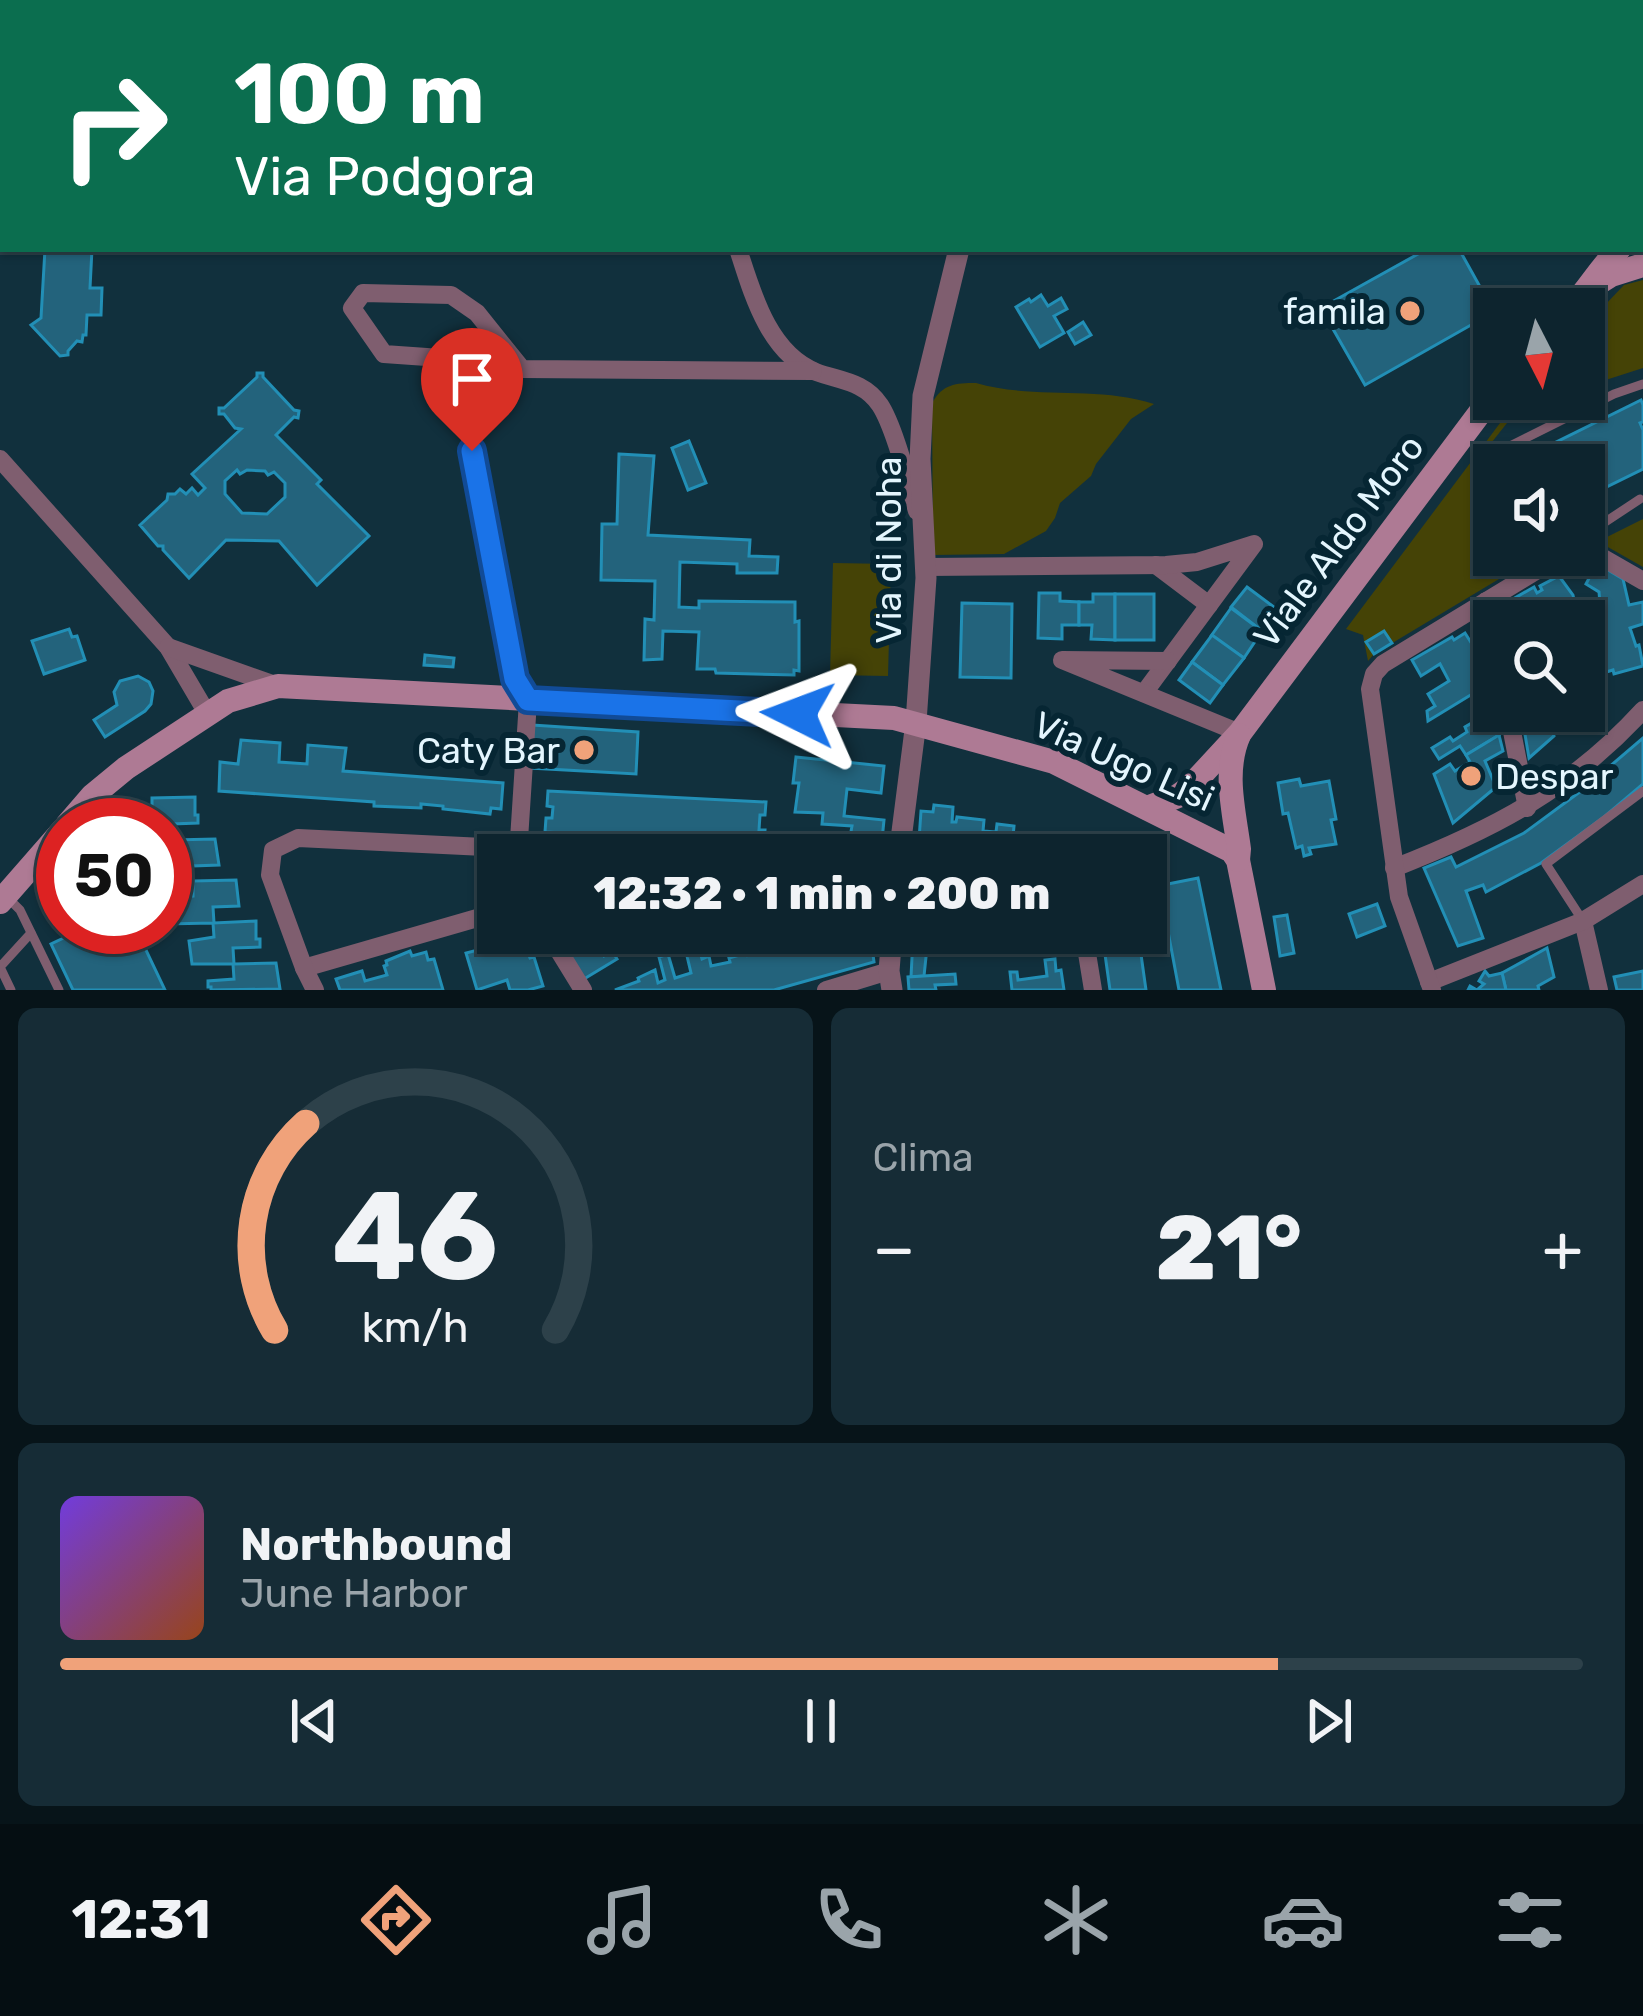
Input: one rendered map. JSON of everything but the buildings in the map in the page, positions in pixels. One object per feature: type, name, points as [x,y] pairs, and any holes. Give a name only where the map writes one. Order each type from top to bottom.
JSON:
[{"type":"main road","points":[[1589,288],[1616,252]]},
{"type":"main road","points":[[1590,288],[1643,265]]},
{"type":"main road","name":"Viale Aldo Moro","points":[[1193,830],[1192,814],[1240,733],[1475,420]]},
{"type":"main road","points":[[90,798],[126,768],[228,701],[278,686]]},
{"type":"main road","name":"Via Ugo Lisi","points":[[278,686],[894,718],[1054,762],[1227,848],[1238,860],[1264,990]]},
{"type":"main road","points":[[1222,767],[1238,860]]},
{"type":"main road","name":"Viale Aldo Moro","points":[[1147,808],[1178,796],[1222,767]]},
{"type":"main road","points":[[3,899],[36,861]]},
{"type":"street","points":[[739,252],[765,323],[813,371]]},
{"type":"street","name":"Via di Noha","points":[[902,834],[916,722],[925,567],[920,459],[923,396],[958,252]]},
{"type":"street","points":[[522,369],[476,313],[451,295],[363,293],[352,308],[384,354],[522,369],[813,371],[850,381],[879,404],[922,524]]},
{"type":"street","points":[[455,359],[515,679],[528,700],[519,834]]},
{"type":"street","points":[[0,460],[168,646],[208,715]]},
{"type":"street","points":[[925,567],[1156,565],[1197,562],[1254,544],[1144,693]]},
{"type":"street","points":[[1605,559],[1643,581]]},
{"type":"street","points":[[1156,565],[1209,605]]},
{"type":"street","points":[[1488,600],[1527,576]]},
{"type":"street","points":[[1473,609],[1383,664],[1370,688],[1399,896],[1431,986],[1583,921],[1643,884]]},
{"type":"street","points":[[168,646],[278,686]]},
{"type":"street","points":[[1168,662],[1062,660],[1240,733]]},
{"type":"street","points":[[1394,868],[1463,841],[1527,808],[1576,773],[1643,710]]},
{"type":"street","points":[[1512,732],[1527,808]]},
{"type":"street","points":[[315,990],[270,875],[273,850],[298,838],[477,849]]},
{"type":"street","points":[[304,968],[477,918]]},
{"type":"street","points":[[1583,921],[1599,990]]},
{"type":"street","points":[[561,954],[583,990]]},
{"type":"street","points":[[1086,954],[1093,990]]},
{"type":"street","points":[[826,990],[890,981]]},
{"type":"lane","points":[[1514,444],[1643,384]]},
{"type":"lane","points":[[1607,520],[1640,500]]},
{"type":"lane","points":[[1583,921],[1546,864],[1643,791]]},
{"type":"lane","points":[[3,899],[20,910],[59,990]]},
{"type":"lane","points":[[11,990],[0,967],[31,933]]},
{"type":"path","points":[[705,0],[724,0]]},
{"type":"shaded area","points":[[1643,280],[1643,368],[1605,380],[1605,305],[1624,285]]},
{"type":"shaded area","points":[[976,383],[1020,391],[1110,395],[1154,404],[1131,419],[1091,476],[1060,503],[1046,531],[1004,554],[933,555],[932,403],[950,386]]},
{"type":"shaded area","points":[[1502,420],[1509,420],[1490,444],[1484,444]]},
{"type":"shaded area","points":[[1473,459],[1473,576],[1504,576],[1368,661],[1363,635],[1346,629]]},
{"type":"shaded area","points":[[1643,519],[1643,567],[1605,545],[1605,538]]},
{"type":"shaded area","points":[[833,563],[891,564],[888,676],[830,675]]},
{"type":"place","name":"famila","points":[[1410,311]]},
{"type":"place","name":"Caty Bar","points":[[584,750]]},
{"type":"place","name":"Despar","points":[[1471,776]]},
{"type":"route","points":[[472,451],[515,679],[528,700],[798,714]]}]
